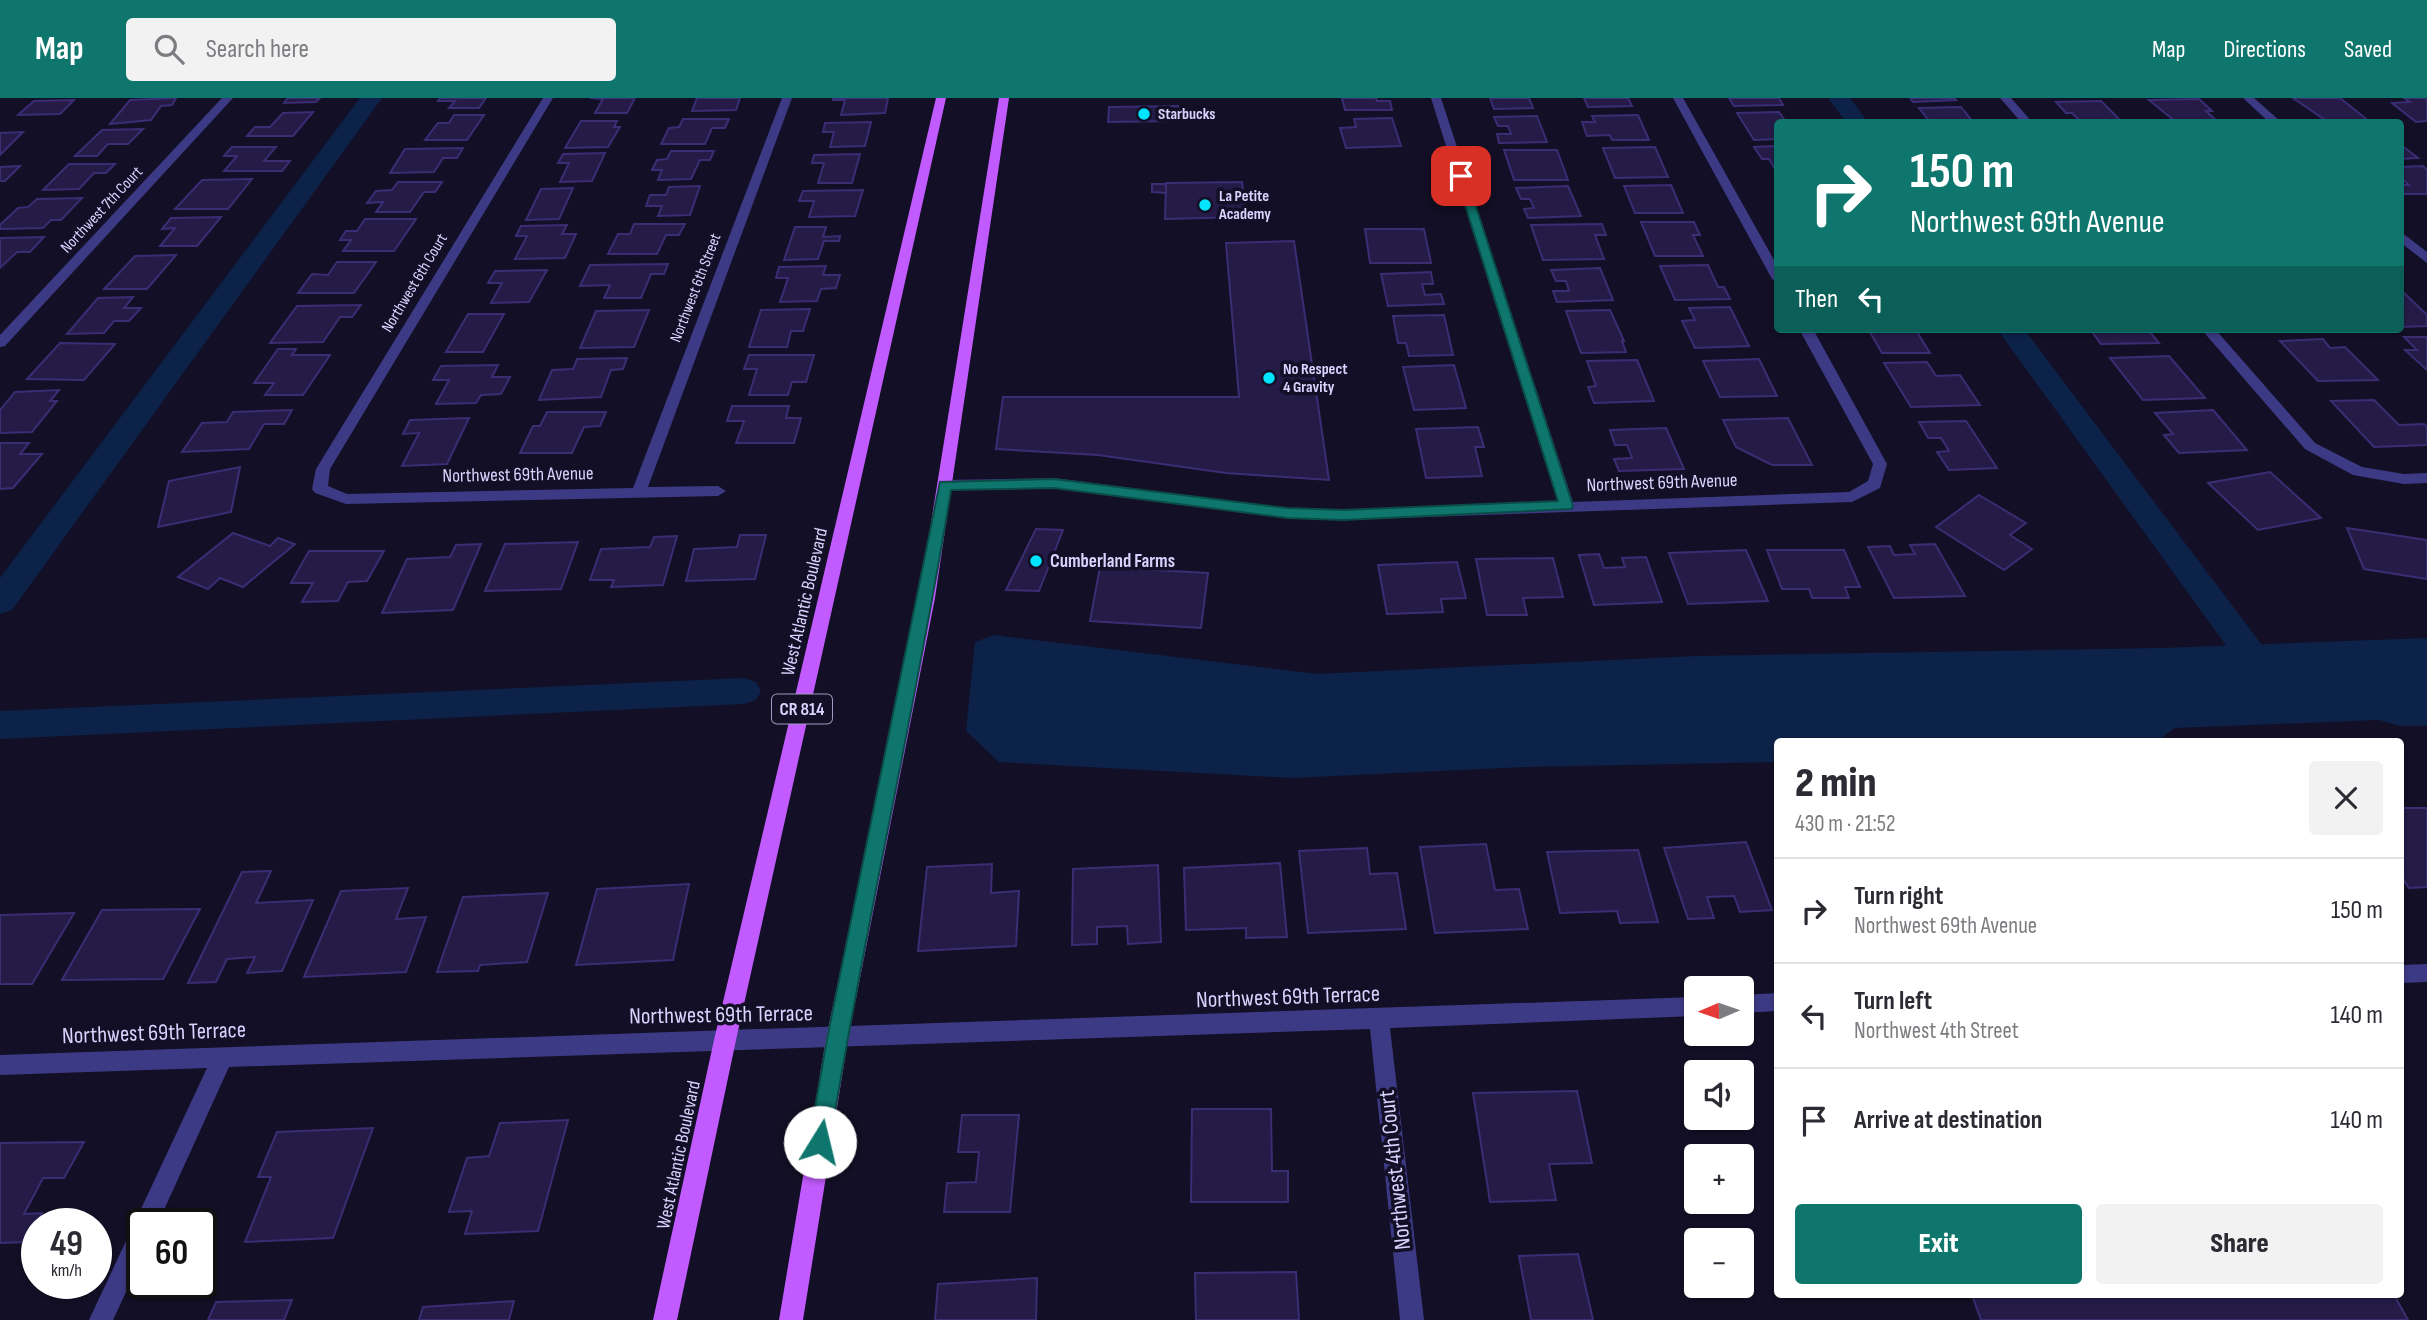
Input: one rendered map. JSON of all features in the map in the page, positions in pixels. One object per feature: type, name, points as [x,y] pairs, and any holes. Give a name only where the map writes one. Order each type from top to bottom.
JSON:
[{"type":"main road","name":"West Atlantic Boulevard","points":[[665,1320],[726,1040],[941,98]]},
{"type":"main road","points":[[792,1320],[837,1039],[926,598],[1004,98]]},
{"type":"street","name":"Northwest 7th Court","points":[[0,343],[228,98]]},
{"type":"street","name":"Northwest 6th Court","points":[[320,489],[323,469],[548,98]]},
{"type":"street","name":"Northwest 6th Street","points":[[639,491],[787,98]]},
{"type":"street","points":[[1436,98],[1566,506]]},
{"type":"street","points":[[1678,98],[1774,272]]},
{"type":"street","points":[[2005,98],[2024,119]]},
{"type":"street","points":[[2248,98],[2272,119]]},
{"type":"street","points":[[2404,239],[2427,259]]},
{"type":"street","name":"Northwest 69th Avenue","points":[[945,485],[1054,483],[1287,513],[1343,515],[1852,497],[1875,484],[1880,464],[1808,333]]},
{"type":"street","points":[[2211,333],[2310,446],[2358,471],[2403,479],[2427,478]]},
{"type":"street","name":"Northwest 69th Avenue","points":[[320,489],[346,499],[718,491]]},
{"type":"street","points":[[2404,974],[2427,973]]},
{"type":"street","points":[[1754,1003],[1774,1002]]},
{"type":"street","name":"Northwest 69th Terrace","points":[[0,1065],[726,1040],[837,1039],[1684,1007]]},
{"type":"street","name":"Northwest 4th Court","points":[[1378,1020],[1412,1320]]},
{"type":"street","points":[[153,1208],[223,1057]]},
{"type":"street","points":[[101,1320],[126,1266]]},
{"type":"water","points":[[994,635],[1317,674],[1697,656],[2161,648],[2427,638],[2427,726],[2400,726],[2379,720],[2175,728],[2161,738],[1774,738],[1774,762],[1524,767],[1292,778],[999,762],[966,731],[975,642]]},
{"type":"building","points":[[176,98],[172,105],[161,106],[151,120],[110,124],[130,100]]},
{"type":"building","points":[[288,98],[320,98],[316,102],[284,103]]},
{"type":"building","points":[[440,98],[486,98],[479,108],[449,108],[455,101],[438,101]]},
{"type":"building","points":[[590,98],[635,98],[627,113],[595,113],[603,99]]},
{"type":"building","points":[[697,98],[740,98],[736,110],[692,111]]},
{"type":"building","points":[[833,98],[888,98],[885,113],[841,115],[845,100]]},
{"type":"building","points":[[1342,98],[1376,98],[1377,101],[1390,101],[1392,110],[1345,110]]},
{"type":"building","points":[[1490,98],[1529,98],[1533,108],[1494,109]]},
{"type":"building","points":[[1584,98],[1628,98],[1632,106],[1588,107]]},
{"type":"building","points":[[1729,98],[1779,98],[1783,105],[1734,106]]},
{"type":"building","points":[[1910,98],[1954,98],[1956,100],[1913,102]]},
{"type":"building","points":[[2293,98],[2340,98],[2366,119],[2324,119]]},
{"type":"building","points":[[2404,98],[2427,98],[2427,121],[2416,122],[2392,103],[2410,102]]},
{"type":"building","points":[[2199,99],[2212,111],[2206,111],[2215,119],[2172,119],[2149,100]]},
{"type":"building","points":[[74,100],[60,114],[18,115],[34,101]]},
{"type":"building","points":[[2101,101],[2119,119],[2078,119],[2072,113],[2066,113],[2056,102]]},
{"type":"building","name":"Starbucks","points":[[1178,106],[1179,121],[1108,122],[1109,107]]},
{"type":"building","points":[[1961,107],[1971,119],[1928,119],[1919,108]]},
{"type":"building","points":[[313,112],[293,136],[247,136],[255,127],[270,127],[283,113]]},
{"type":"building","points":[[1779,112],[1784,119],[1774,119],[1774,139],[1754,140],[1737,113]]},
{"type":"building","points":[[454,115],[484,115],[467,140],[425,140],[438,123],[449,123]]},
{"type":"building","points":[[1638,115],[1649,140],[1612,140],[1610,135],[1587,136],[1582,122],[1595,122],[1592,116]]},
{"type":"building","points":[[1537,116],[1547,142],[1499,143],[1497,134],[1511,134],[1508,126],[1498,126],[1494,117]]},
{"type":"building","points":[[1392,118],[1401,146],[1346,148],[1340,128],[1356,127],[1354,119]]},
{"type":"building","points":[[683,119],[729,119],[725,128],[712,128],[705,144],[661,144],[669,128],[679,127]]},
{"type":"building","points":[[581,121],[617,121],[614,127],[620,127],[608,147],[565,148]]},
{"type":"building","points":[[871,122],[865,146],[830,147],[834,132],[823,132],[825,123]]},
{"type":"building","points":[[143,129],[128,144],[108,144],[97,156],[75,156],[102,130]]},
{"type":"building","points":[[23,132],[0,155],[0,133]]},
{"type":"building","points":[[1774,146],[1774,167],[1769,159],[1762,159],[1754,147]]},
{"type":"building","points":[[232,147],[276,147],[264,161],[290,161],[282,171],[224,171],[237,156],[224,156]]},
{"type":"building","points":[[1655,147],[1668,177],[1615,178],[1603,148]]},
{"type":"building","points":[[2404,147],[2418,158],[2404,159]]},
{"type":"building","points":[[463,148],[457,158],[443,158],[434,172],[390,173],[405,149]]},
{"type":"building","points":[[1504,150],[1557,150],[1568,180],[1514,180]]},
{"type":"building","points":[[671,151],[714,151],[710,160],[700,160],[691,179],[658,180],[662,170],[652,170],[657,160],[667,159]]},
{"type":"building","points":[[605,153],[592,181],[560,182],[569,163],[558,163],[563,154]]},
{"type":"building","points":[[860,154],[852,183],[818,183],[824,163],[812,163],[814,155]]},
{"type":"building","points":[[69,164],[115,164],[106,173],[94,173],[79,189],[43,190]]},
{"type":"building","points":[[20,166],[5,181],[0,181],[0,167]]},
{"type":"building","points":[[2423,166],[2427,170],[2427,194],[2404,194],[2404,185],[2409,185],[2404,181],[2404,167]]},
{"type":"building","points":[[252,179],[228,209],[175,209],[202,180]]},
{"type":"building","points":[[398,182],[442,182],[435,192],[424,192],[410,212],[376,212],[383,202],[367,203],[376,191],[392,190]]},
{"type":"building","name":"La Petite Academy","points":[[1242,182],[1246,217],[1165,219],[1166,183]]},
{"type":"building","points":[[1152,184],[1166,184],[1166,193],[1152,192]]},
{"type":"building","points":[[1671,185],[1683,213],[1635,213],[1624,186]]},
{"type":"building","points":[[700,186],[690,215],[658,216],[662,206],[646,206],[650,195],[666,195],[669,187]]},
{"type":"building","points":[[1568,186],[1581,216],[1528,218],[1524,209],[1534,208],[1530,199],[1521,199],[1516,188]]},
{"type":"building","points":[[573,188],[559,219],[526,220],[541,189]]},
{"type":"building","points":[[863,190],[855,216],[809,217],[814,201],[799,201],[803,191]]},
{"type":"building","points":[[82,198],[61,220],[51,220],[43,228],[0,229],[0,225],[18,208],[28,207],[37,199]]},
{"type":"building","points":[[221,217],[197,246],[160,246],[175,228],[162,229],[171,218]]},
{"type":"building","points":[[365,219],[416,219],[394,251],[343,251],[351,240],[340,240],[346,231],[357,231]]},
{"type":"building","points":[[1641,222],[1694,222],[1700,235],[1693,235],[1703,256],[1655,256]]},
{"type":"building","points":[[634,224],[685,224],[679,235],[666,235],[657,254],[608,254],[618,234],[630,234]]},
{"type":"building","points":[[1602,224],[1606,235],[1595,235],[1604,259],[1543,260],[1531,225]]},
{"type":"building","points":[[567,225],[562,234],[576,234],[565,258],[515,259],[527,236],[516,236],[521,226]]},
{"type":"building","points":[[795,227],[826,227],[823,237],[840,236],[839,241],[824,241],[818,259],[784,260]]},
{"type":"building","points":[[1365,229],[1424,229],[1431,263],[1370,263]]},
{"type":"building","points":[[44,237],[30,252],[17,252],[0,268],[0,238]]},
{"type":"building","points":[[1294,241],[1329,480],[1226,473],[1098,455],[996,449],[1003,397],[1239,397],[1226,243]]},
{"type":"building","points":[[176,255],[147,289],[104,289],[135,256]]},
{"type":"building","points":[[337,262],[376,262],[354,293],[298,293],[312,274],[328,275]]},
{"type":"building","points":[[668,264],[664,274],[651,274],[641,298],[604,298],[610,285],[580,286],[590,265]]},
{"type":"building","points":[[1708,265],[1718,287],[1724,287],[1730,299],[1675,300],[1660,266]]},
{"type":"building","points":[[826,266],[823,275],[840,275],[836,288],[821,289],[817,301],[780,302],[788,278],[776,278],[779,267]]},
{"type":"building","points":[[1600,268],[1613,300],[1557,302],[1553,291],[1569,291],[1566,281],[1556,281],[1551,270]]},
{"type":"building","points":[[547,270],[529,302],[491,303],[502,283],[488,283],[495,271]]},
{"type":"building","points":[[1431,272],[1433,284],[1422,284],[1425,295],[1441,294],[1444,304],[1388,306],[1381,274]]},
{"type":"building","points":[[2404,293],[2427,315],[2427,326],[2404,327]]},
{"type":"building","points":[[133,297],[124,308],[141,308],[129,321],[114,321],[104,333],[67,334],[98,298]]},
{"type":"building","points":[[361,305],[352,317],[340,317],[323,342],[270,343],[297,306]]},
{"type":"building","points":[[1730,307],[1749,346],[1695,348],[1682,321],[1695,320],[1689,308]]},
{"type":"building","points":[[810,309],[803,331],[791,331],[787,347],[749,347],[761,310]]},
{"type":"building","points":[[649,310],[634,347],[580,348],[596,311]]},
{"type":"building","points":[[1610,310],[1626,352],[1581,353],[1566,311]]},
{"type":"building","points":[[468,314],[504,314],[483,352],[446,352]]},
{"type":"building","points":[[1444,315],[1453,355],[1409,356],[1406,343],[1398,343],[1393,316]]},
{"type":"building","points":[[1870,333],[1918,333],[1930,353],[1882,353]]},
{"type":"building","points":[[2093,333],[2151,333],[2159,343],[2101,344]]},
{"type":"building","points":[[2404,337],[2427,337],[2427,370],[2405,350],[2417,350]]},
{"type":"building","points":[[2323,339],[2330,348],[2345,347],[2378,380],[2318,381],[2280,341]]},
{"type":"building","points":[[60,343],[115,344],[84,380],[27,379]]},
{"type":"building","points":[[278,349],[296,349],[292,355],[330,355],[303,395],[265,395],[274,383],[254,383]]},
{"type":"building","points":[[749,355],[814,355],[806,382],[792,382],[788,395],[749,395],[757,369],[744,369]]},
{"type":"building","points":[[2169,356],[2205,398],[2143,400],[2110,358]]},
{"type":"building","points":[[627,358],[623,369],[611,370],[601,397],[539,400],[552,370],[573,369],[577,359]]},
{"type":"building","points":[[1759,359],[1777,396],[1720,397],[1703,361]]},
{"type":"building","points":[[1637,360],[1654,401],[1594,403],[1588,387],[1596,386],[1587,361]]},
{"type":"building","points":[[1927,362],[1936,376],[1960,375],[1980,405],[1911,407],[1884,363]]},
{"type":"building","points":[[498,365],[492,377],[510,377],[501,394],[481,395],[476,403],[436,404],[449,380],[433,380],[441,366]]},
{"type":"building","points":[[1454,365],[1466,408],[1414,410],[1403,367]]},
{"type":"building","points":[[59,390],[50,401],[57,401],[32,432],[0,433],[0,410],[15,392]]},
{"type":"building","points":[[2374,400],[2399,425],[2424,424],[2427,427],[2427,445],[2374,447],[2331,401]]},
{"type":"building","points":[[732,406],[789,406],[786,418],[801,418],[794,443],[736,443],[744,421],[727,421]]},
{"type":"building","points":[[292,410],[284,424],[264,424],[249,449],[182,452],[202,423],[227,422],[233,412]]},
{"type":"building","points":[[2213,410],[2247,450],[2179,453],[2164,435],[2173,434],[2155,413]]},
{"type":"building","points":[[547,412],[606,412],[600,426],[584,427],[572,453],[520,453],[533,426],[540,426]]},
{"type":"building","points":[[469,418],[447,464],[402,466],[419,433],[403,434],[410,420]]},
{"type":"building","points":[[1788,418],[1812,465],[1772,465],[1736,447],[1723,420]]},
{"type":"building","points":[[1966,421],[1997,468],[1949,470],[1937,452],[1949,451],[1941,438],[1928,438],[1919,422]]},
{"type":"building","points":[[1478,427],[1484,447],[1475,447],[1482,476],[1426,478],[1416,429]]},
{"type":"building","points":[[1666,428],[1684,469],[1619,471],[1614,459],[1632,458],[1627,445],[1615,445],[1610,430]]},
{"type":"building","points":[[0,443],[29,443],[20,454],[42,454],[13,488],[0,489]]},
{"type":"building","points":[[240,467],[231,512],[158,527],[169,481]]},
{"type":"building","points":[[2270,472],[2321,518],[2258,530],[2208,483]]},
{"type":"building","points":[[1979,495],[2026,523],[2010,535],[2032,549],[2004,570],[1936,527]]},
{"type":"building","points":[[2347,528],[2427,540],[2427,579],[2364,569]]},
{"type":"building","name":"Cumberland Farms","points":[[1036,529],[1063,530],[1039,591],[1006,590]]},
{"type":"building","points":[[233,533],[270,546],[278,538],[295,544],[243,587],[220,578],[208,589],[178,577]]},
{"type":"building","points":[[740,535],[766,535],[755,579],[686,581],[694,549],[737,547]]},
{"type":"building","points":[[677,536],[663,585],[611,587],[614,580],[590,580],[601,549],[650,547],[654,537]]},
{"type":"building","points":[[578,542],[561,589],[485,591],[505,544]]},
{"type":"building","points":[[481,544],[453,610],[382,613],[407,559],[450,557],[456,545]]},
{"type":"building","points":[[1935,544],[1965,596],[1894,598],[1868,547],[1890,546],[1894,555],[1915,554],[1910,545]]},
{"type":"building","points":[[1746,550],[1768,601],[1688,604],[1669,553]]},
{"type":"building","points":[[1767,550],[1844,550],[1860,587],[1845,587],[1849,598],[1812,598],[1809,589],[1782,589]]},
{"type":"building","points":[[309,551],[384,551],[367,581],[348,582],[338,601],[302,602],[313,583],[291,583]]},
{"type":"building","points":[[1599,554],[1604,568],[1625,567],[1622,558],[1646,557],[1662,602],[1594,605],[1579,555]]},
{"type":"building","points":[[1553,558],[1563,597],[1523,598],[1527,615],[1487,615],[1476,559]]},
{"type":"building","points":[[1457,562],[1466,598],[1441,599],[1443,612],[1387,614],[1378,565]]},
{"type":"building","points":[[1100,567],[1208,573],[1201,628],[1090,621]]},
{"type":"building","points":[[2404,808],[2427,808],[2427,887],[2409,888],[2404,880]]},
{"type":"building","points":[[1746,842],[1772,910],[1740,912],[1734,896],[1707,897],[1714,918],[1688,919],[1664,848]]},
{"type":"building","points":[[1486,844],[1495,890],[1519,889],[1528,929],[1435,933],[1420,847]]},
{"type":"building","points":[[1367,848],[1370,874],[1397,873],[1406,929],[1308,933],[1299,851]]},
{"type":"building","points":[[1638,850],[1658,922],[1620,923],[1617,911],[1560,913],[1547,852]]},
{"type":"building","points":[[1280,863],[1287,937],[1246,938],[1246,928],[1186,930],[1184,868]]},
{"type":"building","points":[[992,864],[991,893],[1019,891],[1016,946],[918,951],[927,867]]},
{"type":"building","points":[[1158,865],[1161,942],[1128,944],[1127,926],[1097,927],[1097,944],[1072,945],[1073,869]]},
{"type":"building","points":[[271,871],[256,903],[313,900],[282,971],[247,973],[255,957],[227,959],[216,982],[188,983],[242,872]]},
{"type":"building","points":[[689,884],[673,960],[576,965],[597,889]]},
{"type":"building","points":[[408,888],[396,919],[426,917],[406,972],[304,977],[341,891]]},
{"type":"building","points":[[548,893],[527,962],[480,965],[478,971],[437,972],[463,897]]},
{"type":"building","points":[[200,909],[163,979],[62,980],[102,910]]},
{"type":"building","points":[[74,913],[32,984],[0,984],[0,915]]},
{"type":"building","points":[[1577,1091],[1592,1163],[1549,1164],[1556,1200],[1490,1202],[1473,1093]]},
{"type":"building","points":[[1192,1109],[1271,1109],[1272,1171],[1288,1171],[1288,1202],[1191,1202]]},
{"type":"building","points":[[962,1115],[1019,1115],[1010,1212],[944,1212],[947,1183],[976,1182],[979,1152],[958,1152]]},
{"type":"building","points":[[568,1120],[538,1231],[465,1234],[472,1211],[449,1212],[467,1158],[489,1156],[500,1123]]},
{"type":"building","points":[[373,1128],[333,1238],[245,1242],[271,1177],[258,1177],[277,1132]]},
{"type":"building","points":[[84,1142],[64,1178],[43,1178],[27,1208],[21,1208],[21,1242],[0,1243],[0,1143]]},
{"type":"building","points":[[1578,1254],[1593,1320],[1531,1320],[1519,1256]]},
{"type":"building","points":[[1296,1272],[1299,1320],[1196,1320],[1195,1273]]},
{"type":"building","points":[[1037,1278],[1036,1320],[935,1320],[938,1284]]},
{"type":"building","points":[[1973,1298],[2396,1298],[2408,1320],[1981,1320]]},
{"type":"building","points":[[292,1300],[284,1320],[208,1320],[216,1302]]},
{"type":"building","points":[[514,1301],[509,1320],[419,1320],[423,1307]]},
{"type":"waterway","points":[[0,602],[371,98]]},
{"type":"waterway","points":[[1839,98],[1855,119]]},
{"type":"waterway","points":[[2013,333],[2271,682]]},
{"type":"waterway","points":[[0,725],[744,691]]},
{"type":"place","name":"Starbucks","points":[[1144,114]]},
{"type":"place","name":"La Petite Academy","points":[[1205,205]]},
{"type":"place","name":"No Respect 4 Gravity","points":[[1269,378]]},
{"type":"place","name":"Cumberland Farms","points":[[1036,561]]},
{"type":"route","points":[[820,1142],[837,1039],[926,598],[945,485],[1054,483],[1287,513],[1343,515],[1566,506],[1461,176]]}]
